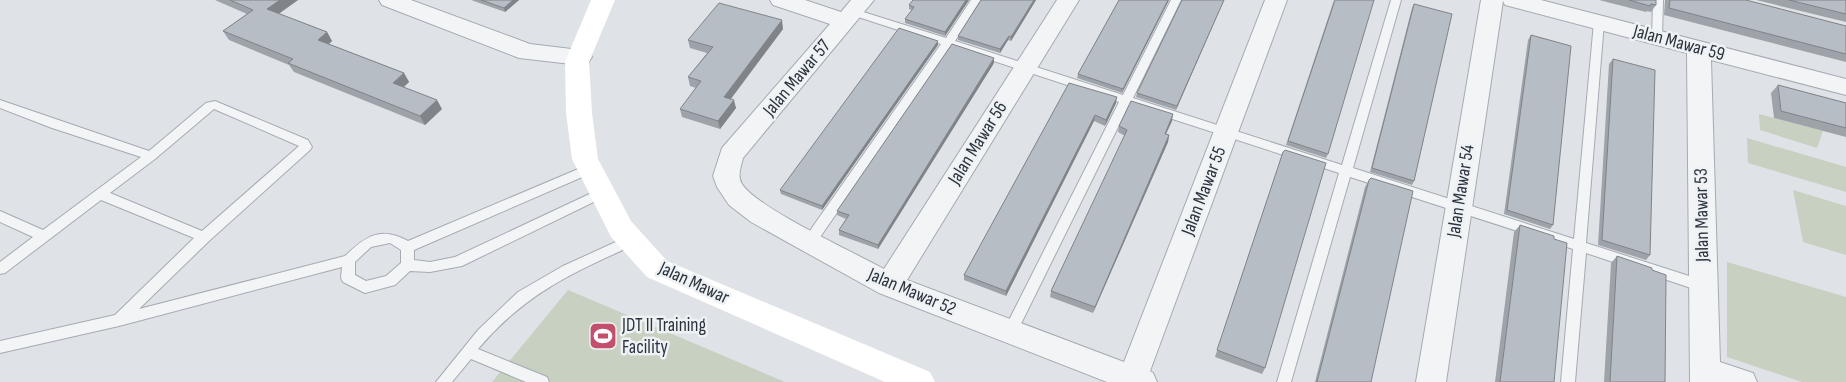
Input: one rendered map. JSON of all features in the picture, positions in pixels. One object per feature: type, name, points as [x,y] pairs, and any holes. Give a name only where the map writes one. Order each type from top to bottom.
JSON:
[{"type":"street","points":[[390,0],[527,52],[580,57]]},
{"type":"street","name":"Jalan Mawar","points":[[603,0],[577,62],[579,113],[585,158],[622,229],[630,240],[657,270],[919,382]]},
{"type":"street","points":[[781,0],[854,11]]},
{"type":"street","name":"Jalan Mawar 56","points":[[890,285],[1068,0]]},
{"type":"street","name":"Jalan Mawar 55","points":[[1135,381],[1276,0]]},
{"type":"street","name":"Jalan Mawar 54","points":[[1431,382],[1492,0]]},
{"type":"street","name":"Jalan Mawar 59","points":[[1513,0],[1846,87]]},
{"type":"street","name":"Jalan Mawar 57","points":[[731,155],[854,11]]},
{"type":"street","name":"Jalan Mawar 53","points":[[1699,48],[1705,376]]},
{"type":"street","name":"Jalan Mawar 52","points":[[731,155],[726,176],[730,187],[738,198],[760,216],[890,285],[1135,381]]},
{"type":"street","points":[[1705,376],[1742,382]]},
{"type":"lane","points":[[809,242],[976,0]]},
{"type":"lane","points":[[1010,332],[1176,0]]},
{"type":"lane","points":[[1284,382],[1396,0]]},
{"type":"lane","points":[[1657,38],[1658,0]]},
{"type":"lane","points":[[854,11],[1025,68],[1226,131],[1703,286]]},
{"type":"lane","points":[[1568,382],[1599,22]]},
{"type":"lane","points":[[0,104],[56,125],[151,156]]},
{"type":"lane","points":[[0,270],[151,156],[210,106],[215,105],[304,142],[306,147],[204,237],[119,320]]},
{"type":"lane","points":[[0,347],[119,320],[349,260],[367,244],[391,238],[408,247],[596,181]]},
{"type":"lane","points":[[407,265],[430,267],[457,262],[596,181]]},
{"type":"lane","points":[[100,194],[204,237]]},
{"type":"lane","points":[[0,216],[44,236]]},
{"type":"lane","points":[[443,382],[499,318],[528,294],[570,269],[630,240]]},
{"type":"lane","points":[[349,260],[348,278],[365,287],[390,281],[407,265],[408,247]]},
{"type":"lane","points":[[469,352],[542,382]]},
{"type":"green space","points":[[1759,114],[1823,131],[1817,148],[1760,130]]},
{"type":"green space","points":[[1747,138],[1846,167],[1846,192],[1748,163]]},
{"type":"green space","points":[[1793,190],[1846,206],[1846,255],[1803,242]]},
{"type":"green space","points":[[1727,262],[1846,297],[1846,382],[1802,382],[1727,357]]},
{"type":"green space","name":"JDT II Training Facility","points":[[568,290],[785,382],[492,382]]},
{"type":"building","points":[[230,0],[280,0],[267,9],[327,32],[318,40],[404,73],[393,83],[437,100],[420,116],[288,63],[293,59],[223,31],[253,10]]},
{"type":"building","points":[[481,0],[513,0],[504,8]]},
{"type":"building","points":[[913,0],[966,0],[945,32],[905,19],[914,7],[909,5]]},
{"type":"building","points":[[981,0],[1034,0],[1011,37],[1009,36],[1000,49],[958,36]]},
{"type":"building","points":[[1119,0],[1168,0],[1123,89],[1078,74]]},
{"type":"building","points":[[1182,0],[1224,0],[1177,106],[1137,93]]},
{"type":"building","points":[[1335,0],[1374,0],[1328,154],[1288,141]]},
{"type":"building","points":[[1629,0],[1656,0],[1656,5],[1651,4],[1650,6]]},
{"type":"building","points":[[1670,0],[1746,0],[1846,26],[1846,54],[1669,8]]},
{"type":"building","points":[[1789,0],[1846,0],[1846,14]]},
{"type":"building","points":[[719,3],[782,20],[724,97],[734,100],[718,121],[680,109],[701,81],[688,77],[713,47],[688,40]]},
{"type":"building","points":[[1414,4],[1452,14],[1414,181],[1372,168]]},
{"type":"building","points":[[899,28],[938,41],[822,206],[780,190]]},
{"type":"building","points":[[1531,35],[1571,46],[1553,225],[1507,210]]},
{"type":"building","points":[[952,44],[994,58],[878,245],[839,230],[849,215],[837,211]]},
{"type":"building","points":[[1613,59],[1655,70],[1650,255],[1602,240]]},
{"type":"building","points":[[1069,83],[1117,97],[1106,120],[1095,115],[1006,291],[964,275]]},
{"type":"building","points":[[1778,85],[1846,103],[1846,128],[1781,111]]},
{"type":"building","points":[[1131,101],[1173,114],[1165,134],[1169,135],[1095,307],[1051,291],[1127,130],[1119,126]]},
{"type":"building","points":[[1285,150],[1326,163],[1265,368],[1217,350]]},
{"type":"building","points":[[1371,178],[1413,191],[1371,382],[1317,382],[1369,180]]},
{"type":"building","points":[[1520,225],[1554,236],[1554,239],[1567,243],[1554,382],[1500,382]]},
{"type":"building","points":[[1617,256],[1666,275],[1665,382],[1610,382]]},
{"type":"place","name":"JDT II Training Facility","points":[[603,336]]}]
